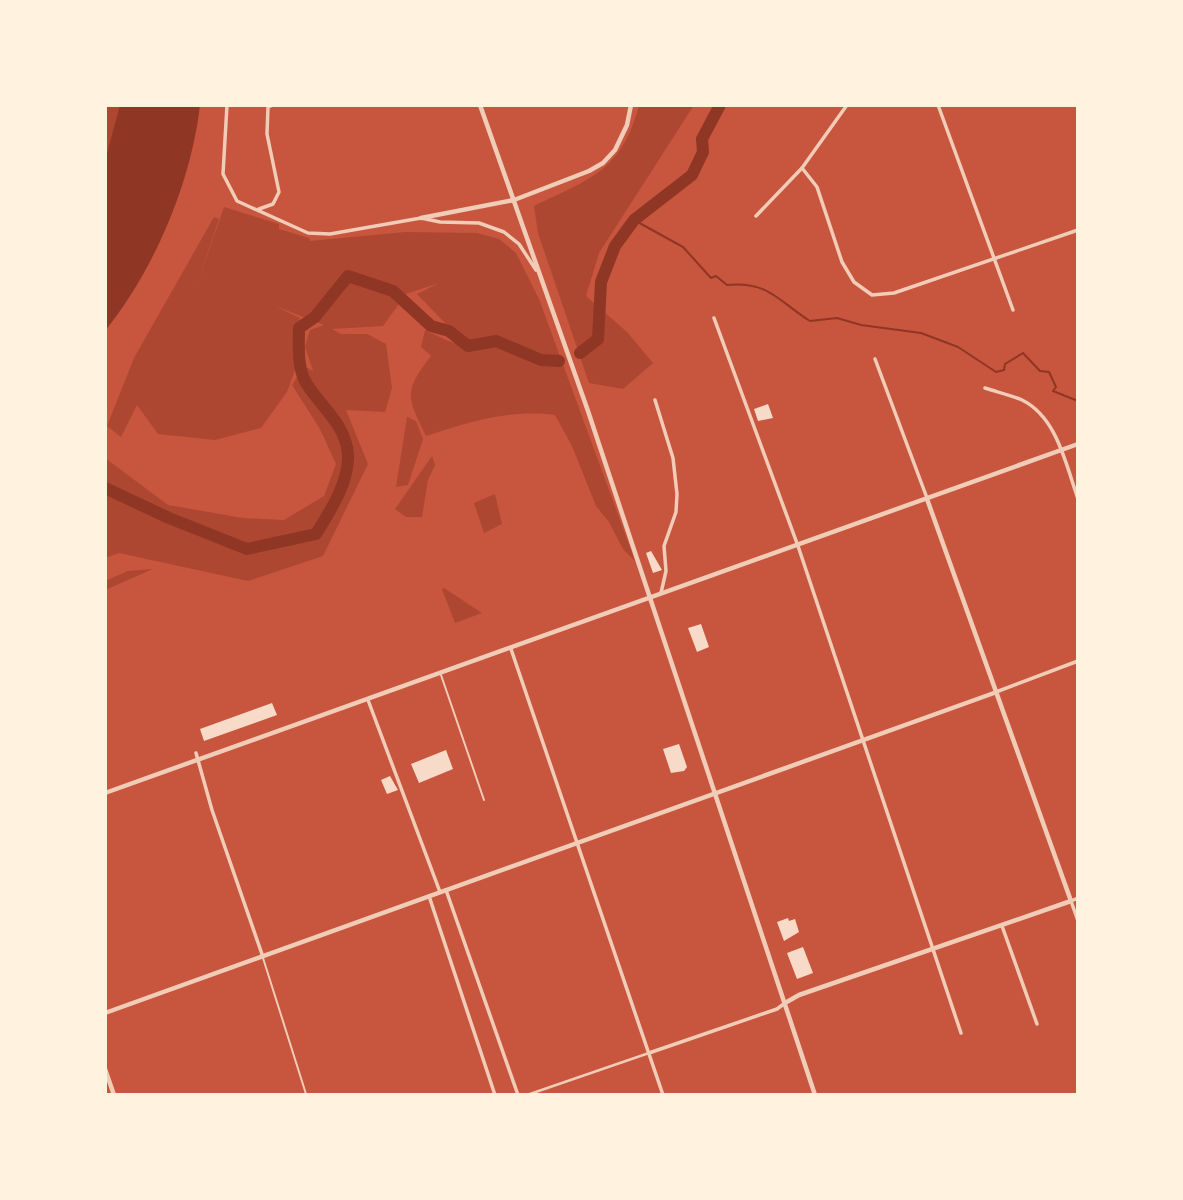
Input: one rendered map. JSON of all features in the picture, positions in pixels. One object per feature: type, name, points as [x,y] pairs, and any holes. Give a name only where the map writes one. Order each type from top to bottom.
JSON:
[{"type":"street","points":[[228,105],[223,174],[237,201],[308,233],[330,234],[514,200],[603,163],[621,138],[631,105]]},
{"type":"street","points":[[480,105],[542,280],[816,1095]]},
{"type":"street","points":[[757,216],[802,168],[846,105]]},
{"type":"street","points":[[938,105],[1013,310]]},
{"type":"street","points":[[259,210],[273,204],[279,192],[267,134],[271,106]]},
{"type":"street","points":[[802,168],[817,187],[842,261],[854,282],[872,295],[894,293],[1078,230]]},
{"type":"street","points":[[421,218],[494,227],[519,244],[542,280]]},
{"type":"street","points":[[714,318],[798,546],[961,1033]]},
{"type":"street","points":[[875,359],[1078,920]]},
{"type":"street","points":[[985,388],[1022,400],[1038,411],[1061,451],[1078,499]]},
{"type":"street","points":[[655,400],[673,458],[677,494],[676,512],[664,546],[666,571],[660,596]]},
{"type":"street","points":[[105,793],[368,701],[1078,444]]},
{"type":"street","points":[[511,649],[663,1095]]},
{"type":"street","points":[[105,1013],[1078,661]]},
{"type":"street","points":[[368,701],[443,891],[518,1095]]},
{"type":"street","points":[[197,753],[263,957]]},
{"type":"street","points":[[429,896],[495,1095]]},
{"type":"street","points":[[527,1095],[778,1009],[799,995],[933,951],[1078,898]]},
{"type":"street","points":[[1002,926],[1037,1024]]},
{"type":"street","points":[[105,1069],[114,1095]]},
{"type":"lane","points":[[441,674],[484,800]]},
{"type":"lane","points":[[263,957],[306,1094]]},
{"type":"shaded area","points":[[105,105],[120,105],[105,160]]},
{"type":"shaded area","points":[[120,105],[200,105],[188,165],[168,224],[139,281],[105,331],[105,160]]},
{"type":"shaded area","points":[[639,105],[694,105],[599,253],[586,296],[627,332],[653,363],[623,389],[589,383],[538,233],[534,206],[587,180],[613,159],[632,127]]},
{"type":"shaded area","points":[[224,207],[279,224],[279,229],[309,238],[310,241],[405,232],[477,233],[499,239],[516,253],[539,299],[635,561],[623,549],[609,522],[596,506],[572,446],[555,415],[505,415],[426,436],[411,395],[416,378],[431,356],[421,347],[425,330],[470,347],[488,345],[497,340],[470,343],[445,323],[417,294],[439,283],[406,294],[383,326],[332,329],[341,334],[367,334],[386,344],[392,388],[385,412],[346,410],[368,464],[323,556],[248,581],[119,553],[105,558],[105,458],[168,505],[243,518],[284,520],[324,496],[336,464],[320,429],[292,385],[304,366],[313,371],[305,347],[310,330],[324,325],[275,306],[300,318],[296,331],[295,370],[287,392],[261,428],[215,440],[158,434],[137,405],[121,437],[107,426],[134,358],[214,217],[219,219],[196,288]]},
{"type":"shaded area","points":[[407,417],[416,421],[423,439],[408,485],[396,487]]},
{"type":"shaded area","points":[[432,456],[435,465],[428,480],[422,517],[406,517],[395,509]]},
{"type":"shaded area","points":[[495,494],[502,524],[484,533],[474,503]]},
{"type":"shaded area","points":[[153,569],[105,590],[105,581],[128,571]]},
{"type":"shaded area","points":[[442,589],[482,613],[455,623]]},
{"type":"building","points":[[768,404],[773,418],[758,421],[754,409]]},
{"type":"building","points":[[651,551],[662,570],[653,573],[646,553]]},
{"type":"building","points":[[701,624],[709,647],[697,652],[688,628]]},
{"type":"building","points":[[272,703],[277,715],[204,741],[200,729]]},
{"type":"building","points":[[679,744],[687,767],[684,771],[671,773],[663,749]]},
{"type":"building","points":[[446,750],[453,769],[419,783],[411,764]]},
{"type":"building","points":[[390,776],[398,790],[387,794],[381,780]]},
{"type":"building","points":[[788,918],[789,921],[795,919],[799,932],[784,941],[777,922]]},
{"type":"building","points":[[803,947],[813,973],[797,979],[787,953]]},
{"type":"waterway","points":[[580,353],[598,339],[601,282],[615,246],[634,220],[692,175],[703,152],[702,139],[720,105]]},
{"type":"waterway","points":[[634,220],[683,247],[711,278],[716,276],[727,285],[763,289],[810,321],[837,318],[861,325],[921,333],[958,347],[996,372],[1004,370],[1005,364],[1023,353],[1040,371],[1049,372],[1056,387],[1053,391],[1078,401]]},
{"type":"waterway","points":[[105,488],[169,518],[247,549],[316,534],[342,486],[348,455],[337,424],[302,375],[299,328],[315,317],[348,276],[393,291],[431,326],[449,331],[468,346],[496,341],[541,360],[559,361]]}]
